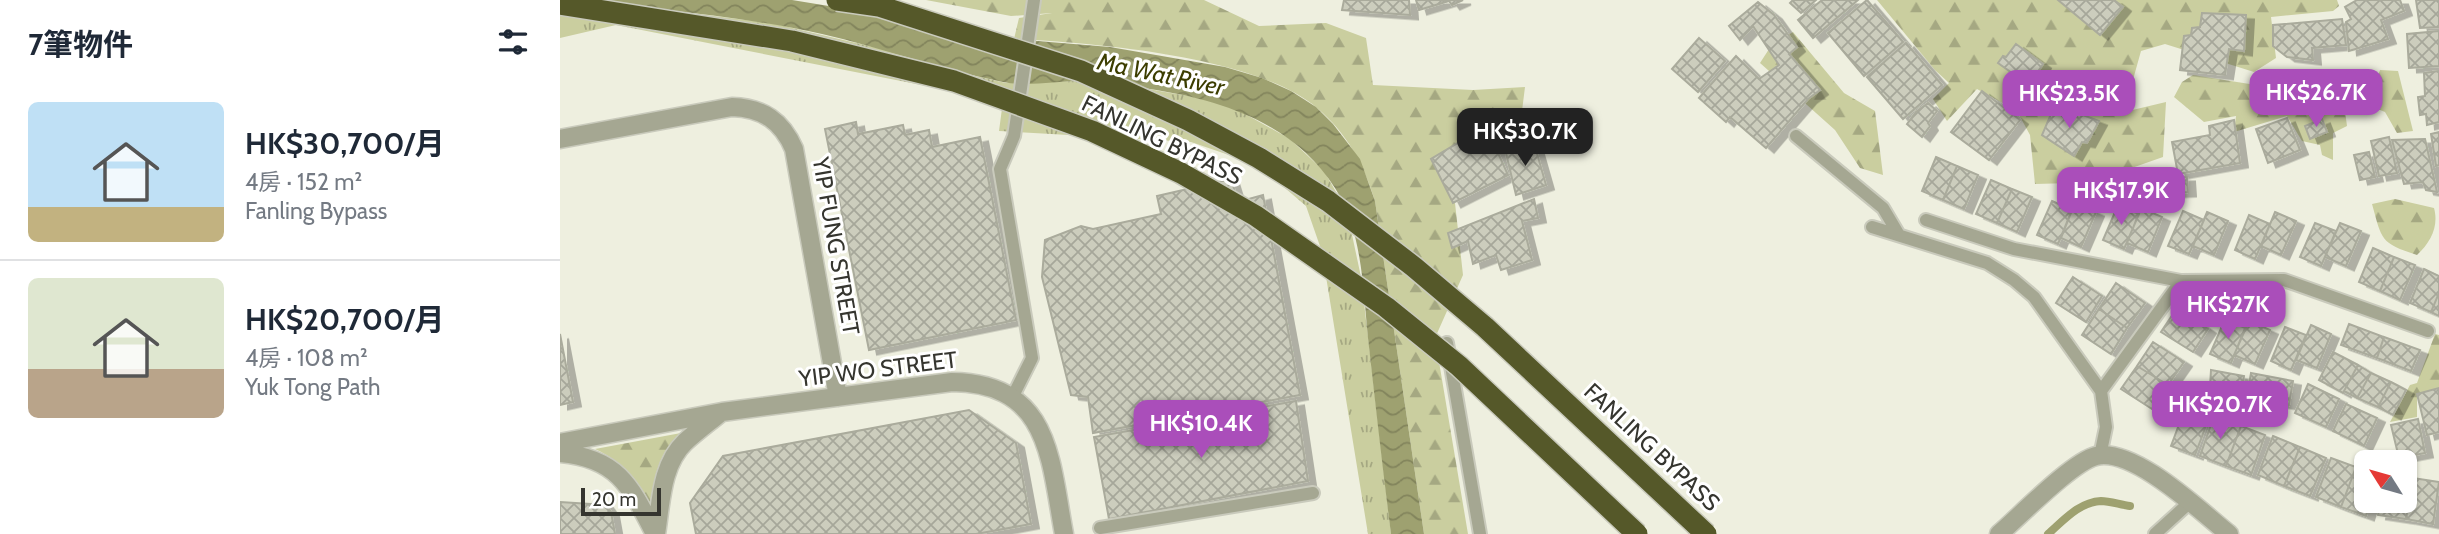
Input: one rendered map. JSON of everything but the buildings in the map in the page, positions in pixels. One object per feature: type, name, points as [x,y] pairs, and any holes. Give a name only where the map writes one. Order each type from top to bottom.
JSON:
[{"type":"highway","name":"FANLING BYPASS","points":[[837,0],[879,6],[1081,71],[1188,120],[1259,158],[1328,201],[1414,267],[1495,336],[1706,534]]},
{"type":"highway","name":"FANLING BYPASS","points":[[560,5],[793,41],[954,81],[1092,131],[1181,173],[1256,216],[1386,307],[1459,366],[1637,534]]},
{"type":"street","name":"YIP FUNG STREET","points":[[560,139],[732,107],[759,111],[771,117],[788,137],[794,149],[838,397]]},
{"type":"street","name":"YIP WO STREET","points":[[560,443],[722,412],[952,382],[984,385],[1012,398],[1035,420],[1048,448],[1063,534]]},
{"type":"street","points":[[655,534],[666,474],[671,462],[685,442],[722,412]]},
{"type":"street","points":[[560,453],[591,458],[615,472],[634,493],[655,534]]},
{"type":"street","points":[[1999,534],[2068,474],[2095,456],[2122,457],[2144,468],[2229,534]]},
{"type":"lane","points":[[1012,398],[1032,358],[1000,169],[1014,136],[1034,0]]},
{"type":"lane","points":[[1796,136],[1883,208],[1899,235]]},
{"type":"lane","points":[[1926,220],[2014,249],[2181,281],[2284,280],[2428,331]]},
{"type":"lane","points":[[1872,227],[1987,263],[2034,297],[2101,391],[2106,427],[2100,456]]},
{"type":"lane","points":[[2101,391],[2181,281]]},
{"type":"lane","points":[[1447,343],[1480,534]]},
{"type":"lane","points":[[1100,528],[1313,493]]},
{"type":"lane","points":[[2155,534],[2189,503]]},
{"type":"green space","points":[[926,0],[1204,0],[1259,26],[1326,23],[1366,38],[1373,85],[1473,90],[1525,87],[1518,143],[1438,157],[1454,194],[1463,275],[1435,338],[1468,534],[1424,534],[1375,201],[1353,150],[1328,118],[1290,90],[1215,64],[1129,49],[1014,39],[1019,18],[1052,13],[1011,16]]},
{"type":"green space","points":[[1877,0],[2337,0],[2339,6],[2333,11],[2271,17],[2276,58],[2254,72],[2165,44],[2141,51],[2124,112],[2166,102],[2163,157],[2109,176],[2107,194],[2095,193],[2072,183],[2035,184],[2030,135],[2017,111],[1977,89],[1947,121],[1933,99],[1949,83]]},
{"type":"green space","points":[[641,7],[771,23],[886,50],[948,70],[1006,83],[1114,83],[1205,99],[1238,110],[1290,139],[1324,171],[1347,211],[1361,277],[1391,534],[1368,534],[1322,252],[1306,206],[1258,165],[1191,142],[999,131],[1003,101],[616,25],[560,38],[560,12]]},
{"type":"green space","points":[[1793,32],[1844,93],[1875,111],[1883,175],[1860,168],[1835,130],[1760,63],[1771,46]]},
{"type":"green space","points":[[2380,70],[2398,71],[2413,131],[2397,133],[2385,112],[2368,105]]},
{"type":"green space","points":[[2193,75],[2281,89],[2299,81],[2304,94],[2324,109],[2345,111],[2347,126],[2333,133],[2333,160],[2322,155],[2320,145],[2302,141],[2287,116],[2234,132],[2236,116],[2204,122],[2174,97],[2182,82]]},
{"type":"green space","points":[[2395,199],[2434,208],[2433,233],[2417,255],[2389,243],[2381,233],[2372,204]]},
{"type":"green space","points":[[2435,334],[2439,335],[2439,388],[2417,394],[2417,417],[2390,422],[2410,385],[2417,383]]},
{"type":"green space","points":[[681,433],[663,456],[650,503],[627,471],[595,449]]},
{"type":"water","name":"Ma Wat River","points":[[560,0],[792,0],[1014,39],[1110,47],[1225,67],[1262,78],[1291,91],[1316,107],[1360,159],[1375,201],[1424,534],[1391,534],[1361,265],[1352,225],[1335,188],[1318,166],[1299,147],[1277,131],[1229,108],[1177,94],[1089,81],[1022,84],[1003,82],[790,27],[692,13]]},
{"type":"waterway","points":[[2048,534],[2072,513],[2093,502],[2104,501],[2130,506]]}]
